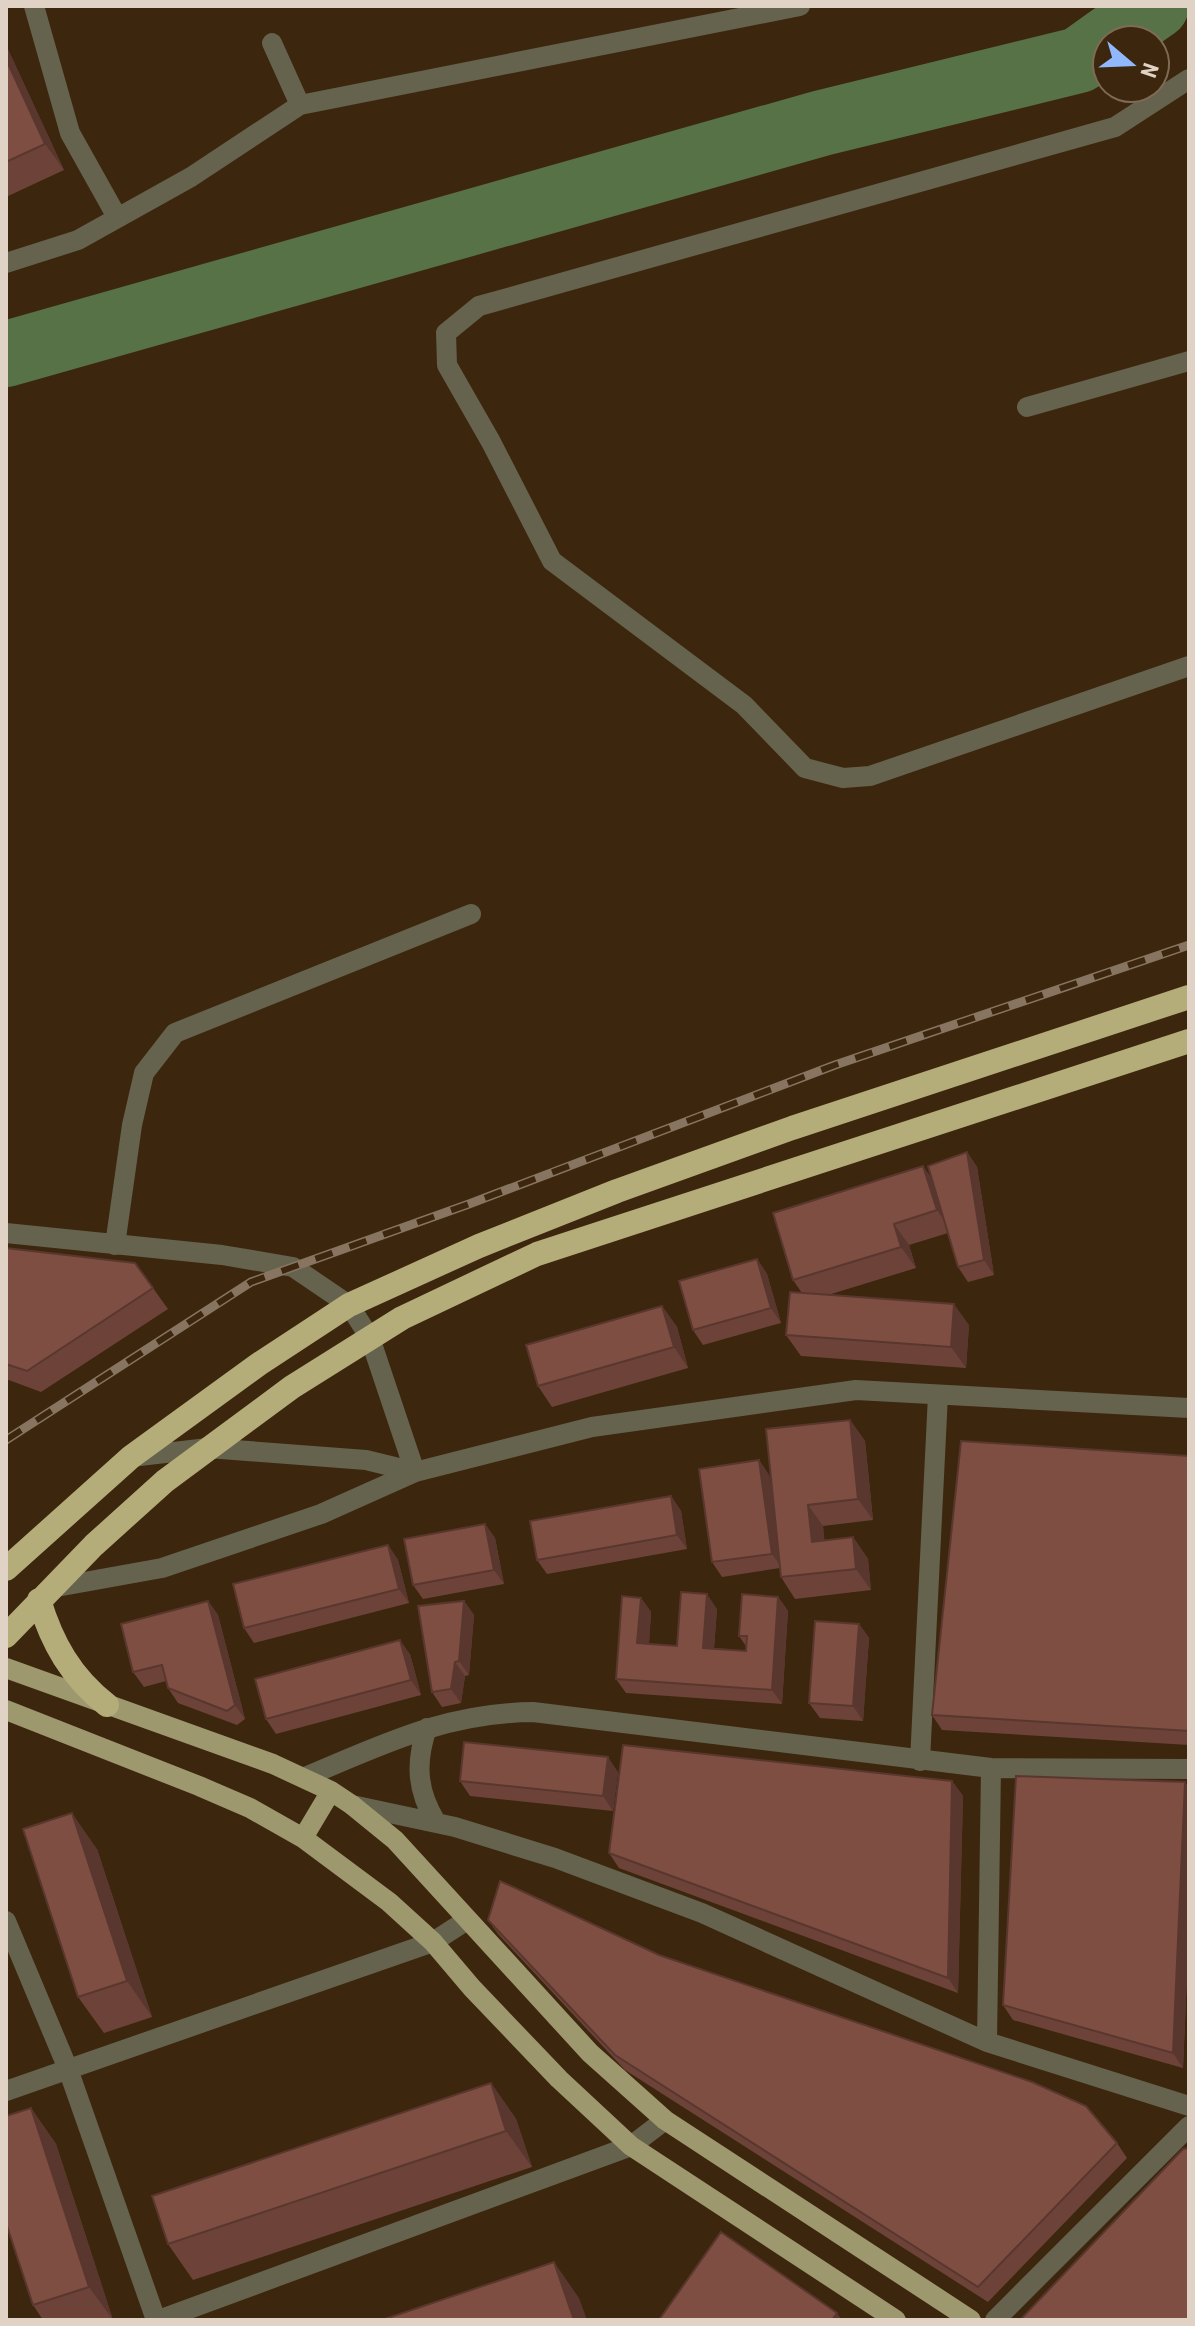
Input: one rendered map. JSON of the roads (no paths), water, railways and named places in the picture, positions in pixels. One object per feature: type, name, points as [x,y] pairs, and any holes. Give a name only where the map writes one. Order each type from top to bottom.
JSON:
[{"type":"highway","points":[[6,1569],[131,1457],[259,1364],[349,1305],[479,1246],[617,1191],[807,1123],[1189,997]]},
{"type":"highway","points":[[6,1636],[45,1594],[165,1481],[292,1387],[402,1318],[537,1254],[1189,1041]]},
{"type":"highway","points":[[45,1594],[52,1637],[71,1671],[107,1705]]},
{"type":"main road","points":[[6,1668],[203,1736],[305,1777],[352,1805],[395,1840],[590,2053],[665,2120],[971,2320]]},
{"type":"main road","points":[[6,1710],[199,1786],[250,1808],[303,1838],[389,1902],[433,1942],[537,2056],[631,2146],[896,2320]]},
{"type":"main road","points":[[303,1838],[331,1791]]},
{"type":"street","points":[[34,6],[70,133],[117,217]]},
{"type":"street","points":[[6,263],[78,240],[191,177],[300,105],[800,6]]},
{"type":"street","points":[[272,43],[300,105]]},
{"type":"street","points":[[1189,79],[1115,127],[479,306],[446,333],[447,365],[552,561],[744,705],[805,768],[843,778],[870,776],[1189,666]]},
{"type":"street","points":[[1027,407],[1189,361]]},
{"type":"street","points":[[115,1245],[132,1125],[144,1073],[175,1033],[471,914]]},
{"type":"street","points":[[6,1233],[222,1255],[293,1267],[349,1305],[370,1338],[415,1472]]},
{"type":"street","points":[[45,1594],[162,1568],[321,1514],[415,1472],[592,1427],[856,1390],[1189,1408]]},
{"type":"street","points":[[920,1761],[938,1395]]},
{"type":"street","points":[[131,1457],[208,1448],[366,1460],[415,1472]]},
{"type":"street","points":[[305,1777],[427,1728],[471,1716],[533,1712],[991,1768],[1189,1769]]},
{"type":"street","points":[[427,1728],[418,1760],[418,1777],[436,1822]]},
{"type":"street","points":[[987,2042],[991,1768]]},
{"type":"street","points":[[352,1805],[436,1822],[555,1858],[702,1913],[987,2042],[1189,2106]]},
{"type":"street","points":[[6,2091],[433,1942],[467,1920]]},
{"type":"street","points":[[6,1921],[68,2069],[158,2320],[631,2146],[665,2120]]},
{"type":"street","points":[[995,2320],[1189,2126]]},
{"type":"waterway","points":[[1130,24],[1156,6]]},
{"type":"waterway","points":[[6,354],[822,123],[1079,60],[1091,51]]},
{"type":"railway","points":[[6,1440],[251,1282],[469,1204],[835,1065],[1189,945]]}]
